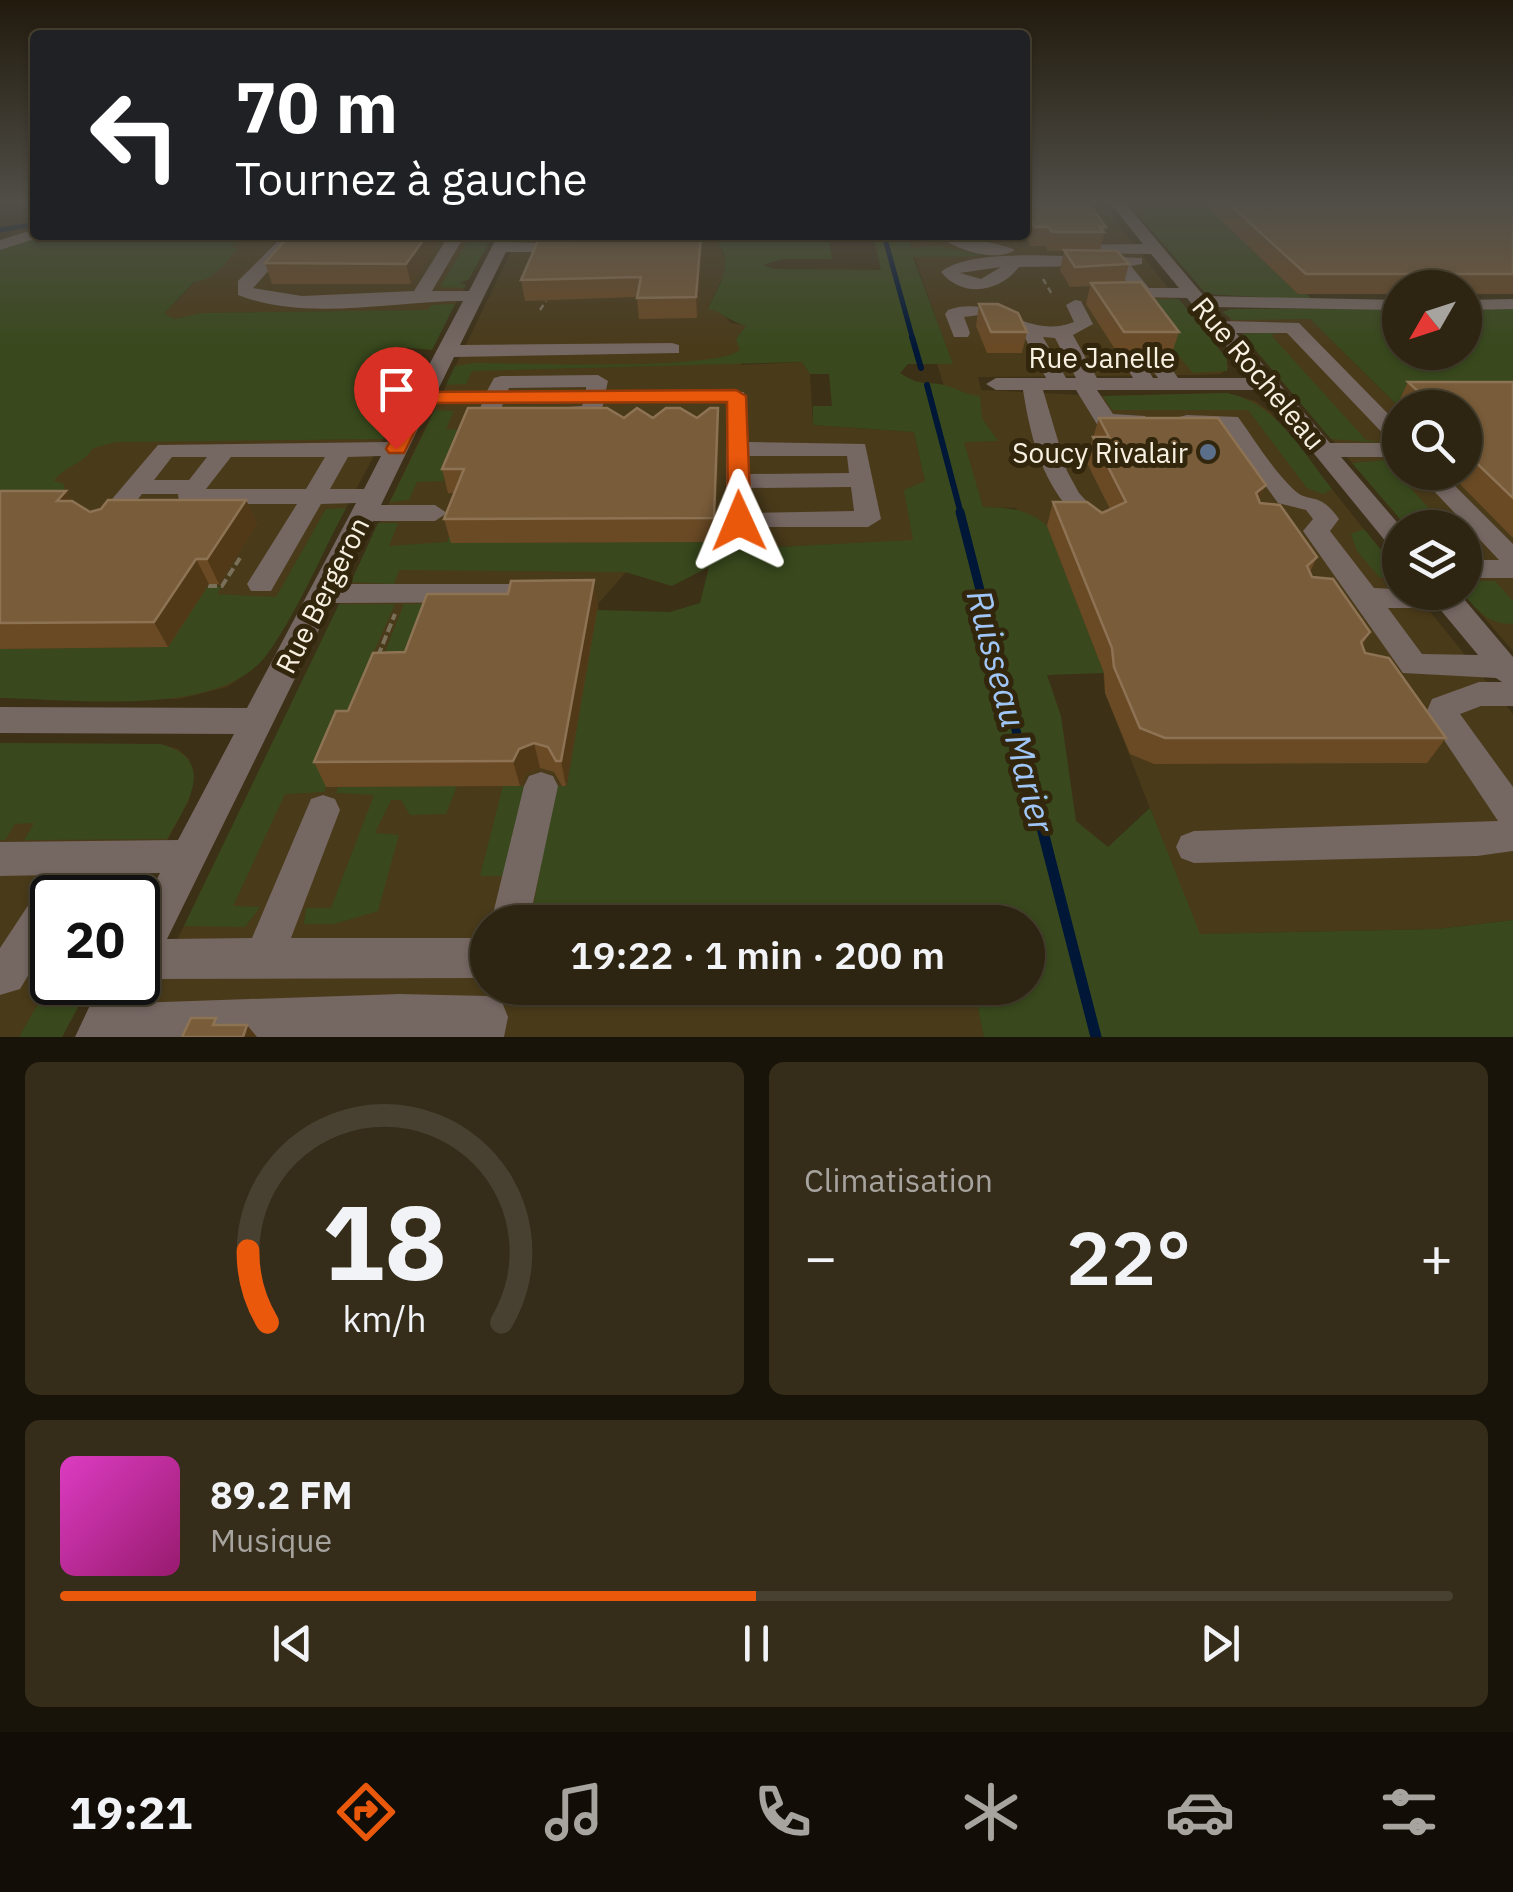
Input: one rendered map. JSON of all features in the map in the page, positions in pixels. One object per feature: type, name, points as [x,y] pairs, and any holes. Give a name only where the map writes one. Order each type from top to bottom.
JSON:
[{"type":"street","points":[[275,252],[246,282],[244,291],[273,299],[363,292],[474,296]]},
{"type":"street","points":[[420,296],[446,252]]},
{"type":"street","name":"Rue Bergeron","points":[[160,913],[497,252]]},
{"type":"street","points":[[1071,252],[1161,255]]},
{"type":"street","name":"Rue Rocheleau","points":[[1158,252],[1382,520]]},
{"type":"street","points":[[1064,276],[1041,276],[1011,268],[1119,262],[1161,255]]},
{"type":"street","points":[[1119,262],[1144,294]]},
{"type":"street","points":[[1030,348],[1084,324],[1083,300],[1053,296]]},
{"type":"street","points":[[1123,296],[1382,304]]},
{"type":"street","points":[[1482,304],[1513,304]]},
{"type":"street","points":[[961,333],[954,314],[990,311],[1016,327],[1030,348],[1077,384],[1106,421],[1230,422],[1287,498],[1315,505],[1323,516]]},
{"type":"street","points":[[1221,327],[1292,327],[1382,420]]},
{"type":"street","points":[[1062,334],[1077,384]]},
{"type":"street","points":[[446,352],[672,349]]},
{"type":"street","points":[[598,381],[591,412],[489,414],[496,397],[502,382],[598,381]]},
{"type":"street","name":"Rue Janelle","points":[[996,384],[1268,384]]},
{"type":"street","points":[[1032,384],[1042,442],[1071,500],[1090,512],[1096,526]]},
{"type":"street","points":[[595,397],[629,405],[698,405],[736,396],[739,521],[868,519],[857,449],[738,449]]},
{"type":"street","points":[[422,398],[496,397]]},
{"type":"street","points":[[103,525],[166,450],[396,449]]},
{"type":"street","points":[[224,450],[188,497],[314,496],[436,513]]},
{"type":"street","points":[[260,584],[341,450]]},
{"type":"street","points":[[1324,450],[1382,450]]},
{"type":"street","points":[[738,481],[862,480]]},
{"type":"street","points":[[135,487],[196,486]]},
{"type":"street","points":[[1444,490],[1513,559]]},
{"type":"street","points":[[1278,519],[1375,512]]},
{"type":"street","points":[[1323,516],[1316,531],[1364,596],[1428,665],[1466,696]]},
{"type":"street","points":[[1482,568],[1513,569]]},
{"type":"street","points":[[322,594],[576,593]]},
{"type":"street","points":[[1328,593],[1382,596]]},
{"type":"street","points":[[1457,610],[1506,666]]},
{"type":"street","points":[[1379,669],[1506,666]]},
{"type":"street","points":[[1506,666],[1443,708],[1442,713],[1513,815]]},
{"type":"street","points":[[0,720],[257,721]]},
{"type":"street","points":[[514,905],[541,786]]},
{"type":"street","points":[[264,958],[323,810]]},
{"type":"street","points":[[1194,846],[1477,840],[1513,835]]},
{"type":"street","points":[[0,859],[188,856]]},
{"type":"street","points":[[69,875],[80,858]]},
{"type":"street","points":[[2,978],[30,936]]},
{"type":"street","points":[[160,957],[470,958]]},
{"type":"street","points":[[112,1005],[99,1031],[194,1029],[400,1015],[487,1017],[483,1037]]},
{"type":"path","points":[[1041,276],[1053,296]]},
{"type":"path","points":[[540,310],[546,301]]},
{"type":"path","points":[[208,586],[222,586],[240,558]]},
{"type":"path","points":[[374,665],[404,593]]},
{"type":"shaded area","points":[[224,252],[484,252],[469,279],[460,283],[466,285],[452,310],[202,313],[175,320],[163,315]]},
{"type":"shaded area","points":[[511,252],[722,252],[727,267],[708,308],[720,311],[731,323],[747,326],[741,365],[802,362],[810,374],[813,425],[914,432],[925,481],[913,541],[715,550],[626,572],[598,604],[549,905],[470,905],[470,1005],[978,1005],[984,1037],[130,1037],[146,1005],[160,1005],[160,975]]},
{"type":"shaded area","points":[[913,252],[1140,252],[1229,367],[1221,374],[978,377],[981,390],[1103,396],[1227,393],[1255,401],[1270,412],[1382,552],[1382,610],[1429,610],[1513,714],[1513,920],[1437,929],[1199,934],[1105,693],[1103,673],[1016,508],[983,507],[937,364],[952,364]]},
{"type":"shaded area","points":[[1228,318],[1310,319],[1382,390],[1382,490],[1482,490],[1482,405],[1513,405],[1513,651],[1478,610],[1482,610],[1482,510],[1392,510]]},
{"type":"shaded area","points":[[383,439],[274,643],[249,672],[227,687],[179,699],[0,698],[0,527],[85,441]]},
{"type":"shaded area","points":[[0,743],[160,744],[178,749],[189,759],[193,773],[189,800],[149,875],[30,875],[30,1005],[79,1005],[62,1037],[0,1037]]},
{"type":"green space","points":[[0,252],[234,252],[219,270],[194,282],[164,314],[175,319],[202,313],[427,310],[432,305],[455,304],[432,350],[399,347],[387,356],[426,359],[383,439],[116,442],[93,448],[58,476],[54,481],[63,483],[65,489],[59,495],[0,527]]},
{"type":"green space","points":[[461,252],[484,252],[469,279],[460,283],[466,285],[464,288],[440,287]]},
{"type":"green space","points":[[723,252],[831,252],[832,259],[782,259],[763,265],[774,269],[881,270],[877,252],[967,252],[983,256],[913,257],[953,364],[908,364],[900,373],[919,382],[980,396],[982,418],[998,441],[964,442],[983,507],[1025,512],[1047,526],[1104,673],[1047,675],[1061,716],[1076,821],[1108,847],[1150,808],[1200,934],[1437,929],[1513,920],[1513,1037],[984,1037],[977,1005],[1045,1005],[1045,905],[534,903],[555,786],[567,786],[597,610],[670,612],[700,603],[709,567],[672,586],[625,572],[399,570],[394,584],[351,582],[378,523],[398,523],[389,546],[447,542],[463,497],[451,543],[715,542],[715,550],[913,540],[904,490],[925,481],[914,432],[813,425],[813,406],[832,406],[829,374],[810,374],[802,362],[472,371],[466,384],[446,385],[455,366],[474,363],[657,363],[723,357],[740,350],[736,339],[746,326],[708,309],[725,268]]},
{"type":"green space","points":[[1170,252],[1255,252],[1298,294],[1307,294],[1312,300],[1206,294]]},
{"type":"green space","points":[[1179,299],[1227,359],[1227,371],[1193,373],[1132,300]]},
{"type":"green space","points":[[1382,308],[1382,370],[1482,370],[1482,308],[1513,308],[1513,405],[1482,405],[1482,390],[1382,390],[1310,319],[1233,320],[1222,312]]},
{"type":"green space","points":[[1281,332],[1271,335],[1366,440],[1382,443],[1331,439],[1242,334]]},
{"type":"green space","points":[[1227,393],[1245,398],[1274,418],[1332,489],[1323,494],[1307,488],[1248,410],[1112,410],[1103,396]]},
{"type":"green space","points":[[435,410],[454,411],[446,429],[463,430],[449,454],[444,481],[417,482],[409,500],[390,502]]},
{"type":"green space","points":[[1382,460],[1382,490],[1412,490],[1431,510],[1392,510],[1352,463]]},
{"type":"green space","points":[[346,508],[276,641],[243,676],[213,689],[142,701],[0,698],[0,649],[168,647],[207,587],[221,587],[217,594],[276,597],[326,509]]},
{"type":"green space","points":[[1364,529],[1382,551],[1382,578],[1357,551],[1351,534]]},
{"type":"green space","points":[[1482,581],[1495,581],[1513,601],[1513,624],[1497,622],[1479,611]]},
{"type":"green space","points":[[339,604],[395,604],[357,690],[369,692],[404,604],[518,604],[347,737],[324,792],[285,794],[233,906],[260,907],[245,927],[184,926]]},
{"type":"green space","points":[[0,743],[160,744],[178,751],[189,761],[193,784],[167,839],[24,840],[34,823],[15,824],[5,840],[0,840]]},
{"type":"green space","points":[[457,786],[446,814],[410,815],[401,800],[391,800],[375,833],[399,835],[378,911],[334,924],[304,924],[306,908],[331,908],[374,795],[336,793],[338,787]]},
{"type":"green space","points":[[503,786],[526,786],[503,876],[480,876]]},
{"type":"green space","points":[[38,1005],[79,1005],[62,1037],[19,1037]]},
{"type":"building","points":[[274,252],[414,252],[406,264],[265,263]]},
{"type":"building","points":[[533,252],[700,252],[696,297],[637,298],[641,277],[521,280]]},
{"type":"building","points":[[1066,252],[1118,252],[1129,264],[1075,267]]},
{"type":"building","points":[[1282,252],[1513,252],[1513,274],[1482,274],[1482,270],[1382,270],[1382,274],[1306,274]]},
{"type":"building","points":[[1141,282],[1179,332],[1124,332],[1091,283]]},
{"type":"building","points":[[979,304],[998,304],[1018,313],[1027,332],[991,332]]},
{"type":"building","points":[[1408,382],[1513,382],[1513,498],[1482,468],[1482,390],[1417,390]]},
{"type":"building","points":[[468,408],[607,408],[624,418],[637,408],[653,418],[666,408],[680,408],[697,418],[710,408],[718,408],[714,518],[444,519],[464,469],[442,469]]},
{"type":"building","points":[[1099,418],[1218,418],[1266,485],[1256,493],[1260,503],[1280,505],[1317,557],[1307,566],[1312,577],[1333,579],[1370,632],[1361,642],[1365,653],[1389,658],[1446,738],[1165,738],[1140,728],[1053,502],[1087,502],[1102,513],[1126,502],[1093,437],[1109,437]]},
{"type":"building","points":[[0,491],[66,491],[57,501],[72,501],[90,512],[101,509],[108,500],[246,500],[207,559],[196,559],[154,622],[0,623]]},
{"type":"building","points":[[594,580],[561,761],[556,761],[548,747],[534,743],[519,749],[513,761],[314,762],[336,711],[348,711],[373,653],[405,652],[427,594],[508,594],[511,581]]},
{"type":"building","points":[[191,1018],[216,1018],[213,1025],[247,1025],[243,1037],[182,1037]]},
{"type":"waterway","name":"Ruisseau Marier","points":[[889,252],[913,340]]},
{"type":"waterway","name":"Ruisseau Marier","points":[[912,337],[921,368]]},
{"type":"waterway","name":"Ruisseau Marier","points":[[927,385],[961,514]]},
{"type":"waterway","name":"Ruisseau Marier","points":[[960,512],[1019,742]]},
{"type":"waterway","name":"Ruisseau Marier","points":[[1019,739],[1096,1037]]},
{"type":"place","name":"Soucy Rivalair","points":[[1208,452]]},
{"type":"route","points":[[396,449],[422,398],[736,396],[739,521]]}]
